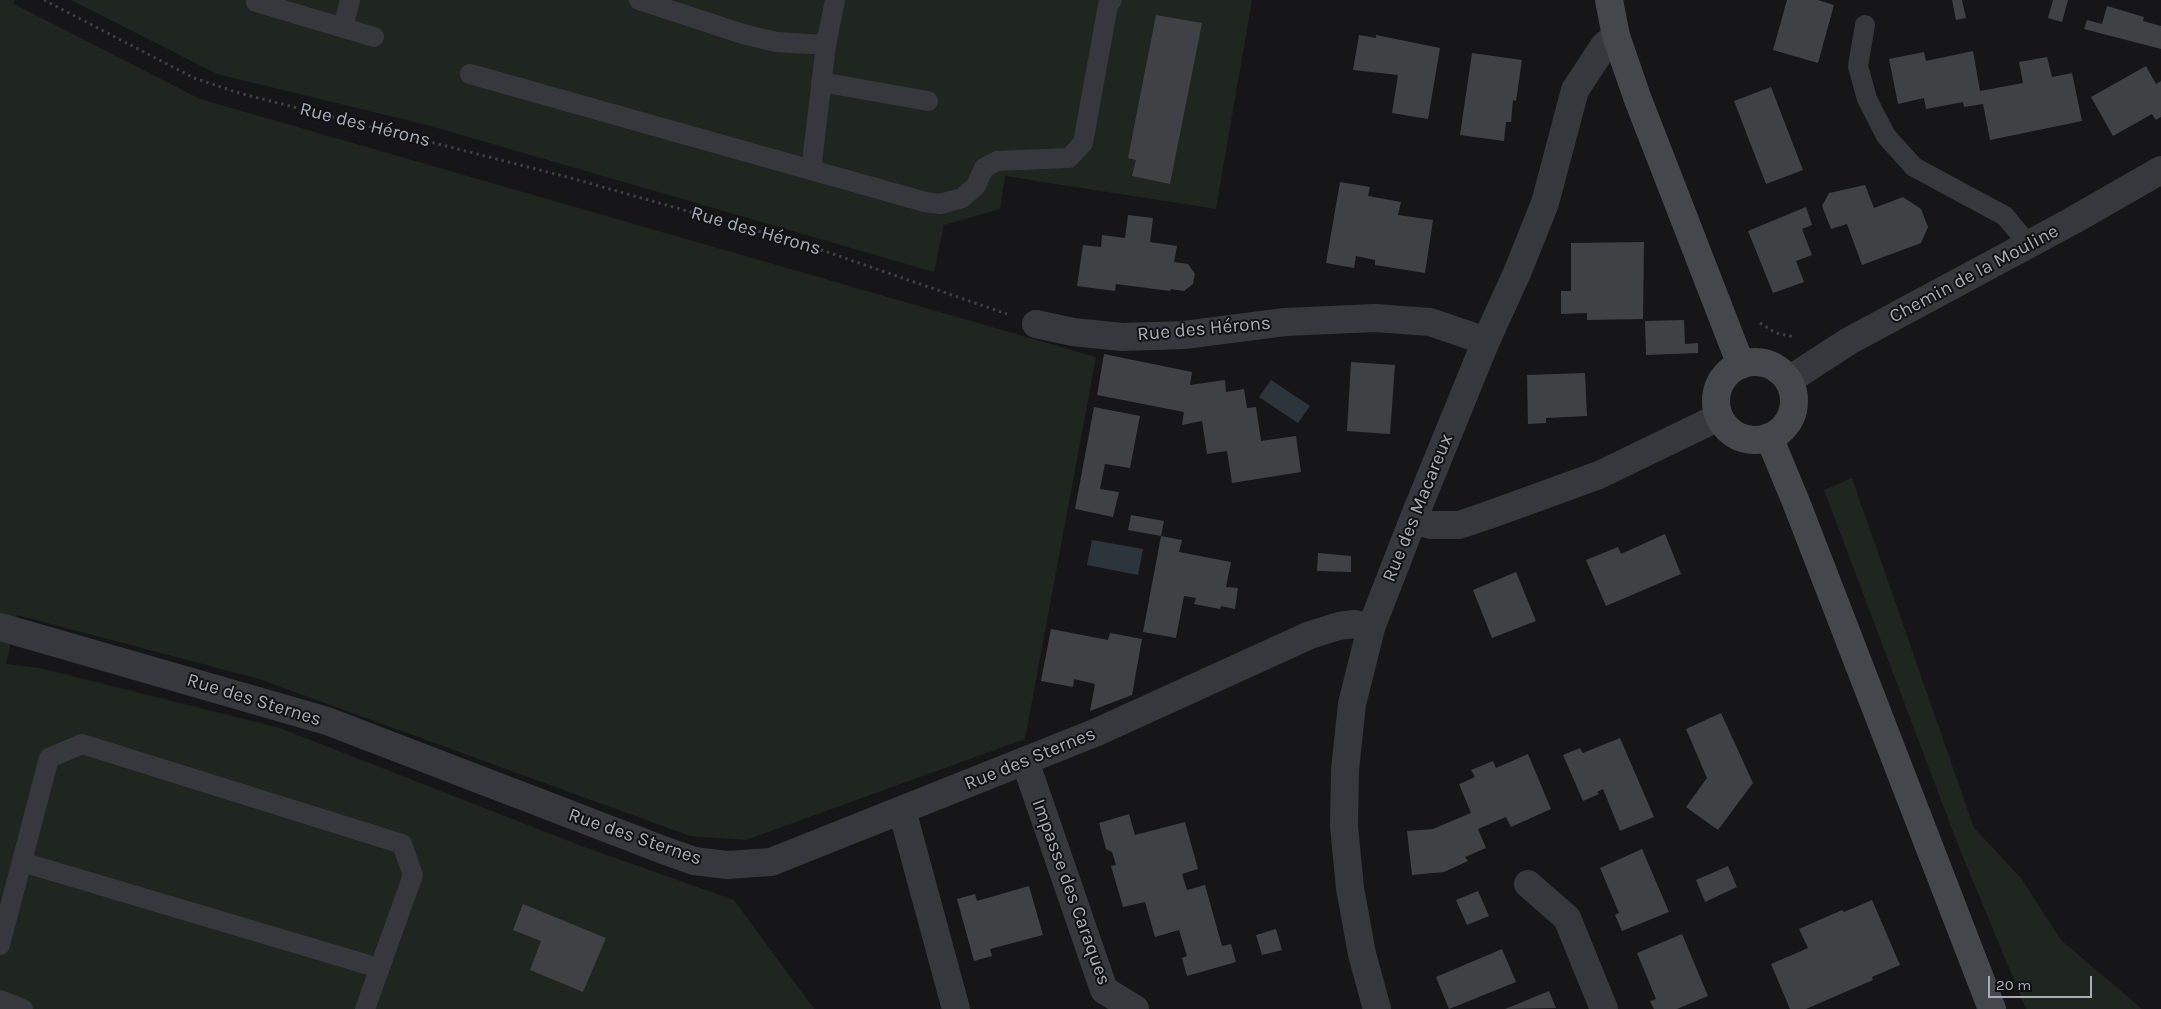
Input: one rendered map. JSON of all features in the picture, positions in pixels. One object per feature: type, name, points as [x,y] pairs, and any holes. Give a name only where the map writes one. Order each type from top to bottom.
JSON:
[{"type":"main road","points":[[1609,0],[1616,36],[1637,98],[1741,364]]},
{"type":"main road","points":[[1754,362],[1767,364],[1779,370],[1789,380],[1794,402],[1792,414],[1787,424],[1779,432],[1769,438],[1745,439],[1725,427],[1719,417],[1716,405],[1716,392],[1722,380],[1730,371],[1741,364],[1754,362]]},
{"type":"main road","points":[[1769,438],[1992,1009]]},
{"type":"street","name":"Rue des Macareux","points":[[1377,1009],[1362,954],[1350,888],[1344,826],[1345,770],[1352,704],[1371,628],[1486,341],[1517,273],[1545,203],[1575,90],[1604,46],[1616,36]]},
{"type":"street","name":"Chemin de la Mouline","points":[[1789,380],[1849,341],[2161,170]]},
{"type":"street","name":"Rue des Hérons","points":[[1036,324],[1073,332],[1122,337],[1184,335],[1285,322],[1376,318],[1430,322],[1486,341]]},
{"type":"street","points":[[1413,520],[1431,525],[1458,525],[1486,516],[1599,475],[1719,417]]},
{"type":"street","name":"Rue des Sternes","points":[[0,626],[327,721],[694,861],[727,865],[771,862],[1097,732],[1310,635],[1339,626],[1355,624],[1371,628]]},
{"type":"street","name":"Impasse des Caraques","points":[[1024,761],[1104,990],[1135,1009]]},
{"type":"street","points":[[902,810],[956,1009]]},
{"type":"street","points":[[1528,884],[1567,918],[1604,1009]]},
{"type":"lane","points":[[343,28],[350,0]]},
{"type":"lane","points":[[639,0],[743,34],[776,42],[826,45]]},
{"type":"lane","points":[[811,170],[826,45],[835,0]]},
{"type":"lane","points":[[470,74],[925,202],[940,204],[962,198],[976,186],[984,168],[997,161],[1069,158],[1083,143],[1108,5],[1112,0]]},
{"type":"lane","points":[[256,2],[374,37]]},
{"type":"lane","points":[[1865,25],[1858,66],[1867,99],[1886,136],[1914,167],[2005,216],[2028,244]]},
{"type":"lane","points":[[822,82],[928,101]]},
{"type":"lane","points":[[0,945],[49,758],[82,744],[402,844],[413,875],[364,1009]]},
{"type":"lane","points":[[22,862],[379,968]]},
{"type":"lane","points":[[0,1000],[23,1009]]},
{"type":"path","name":"Rue des Hérons","points":[[44,0],[194,78],[238,93],[571,178],[797,242],[1036,324]]},
{"type":"path","points":[[1757,320],[1776,333],[1801,337]]},
{"type":"shaded area","points":[[0,0],[14,0],[14,4],[200,99],[1096,357],[1025,739],[746,840],[690,836],[259,679],[17,615],[6,664],[40,668],[280,728],[579,845],[734,900],[814,1009],[0,1009]]},
{"type":"shaded area","points":[[71,0],[1252,0],[1216,209],[1005,176],[1000,209],[944,225],[934,272],[427,125],[217,74]]},
{"type":"shaded area","points":[[1271,380],[1310,406],[1298,423],[1259,397]]},
{"type":"shaded area","points":[[1852,478],[1974,828],[2021,878],[2061,940],[2142,1009],[2026,1009],[1958,845],[1824,490]]},
{"type":"shaded area","points":[[1092,540],[1143,549],[1138,575],[1087,565]]},
{"type":"building","points":[[1787,0],[1818,0],[1834,5],[1818,63],[1773,50]]},
{"type":"building","points":[[1952,0],[1962,0],[1966,18],[1956,20]]},
{"type":"building","points":[[2053,0],[2068,0],[2062,22],[2048,18]]},
{"type":"building","points":[[2107,6],[2144,17],[2143,21],[2161,26],[2161,49],[2084,29],[2087,20],[2102,24]]},
{"type":"building","points":[[1156,15],[1202,23],[1170,184],[1132,176],[1136,160],[1128,158]]},
{"type":"building","points":[[1359,35],[1376,38],[1376,35],[1440,48],[1428,119],[1392,113],[1398,75],[1353,70]]},
{"type":"building","points":[[1973,51],[1980,91],[2023,83],[2019,62],[2047,57],[2052,77],[2072,73],[2082,121],[1990,140],[1983,104],[1964,107],[1963,102],[1926,109],[1924,98],[1898,104],[1889,59],[1924,52],[1926,61]]},
{"type":"building","points":[[1472,53],[1522,60],[1516,101],[1513,100],[1511,122],[1506,122],[1504,141],[1460,135]]},
{"type":"building","points":[[2146,66],[2156,84],[2161,81],[2161,117],[2156,120],[2152,114],[2113,136],[2091,97]]},
{"type":"building","points":[[1771,87],[1803,170],[1766,184],[1734,101]]},
{"type":"building","points":[[1340,182],[1370,187],[1368,196],[1401,202],[1398,215],[1433,220],[1425,273],[1375,265],[1375,260],[1356,256],[1354,268],[1326,263]]},
{"type":"building","points":[[1865,185],[1874,208],[1903,197],[1921,209],[1928,227],[1921,243],[1862,265],[1847,224],[1831,229],[1822,206],[1829,193]]},
{"type":"building","points":[[1806,207],[1812,225],[1802,229],[1812,255],[1796,261],[1804,282],[1773,293],[1748,231]]},
{"type":"building","points":[[1128,215],[1153,218],[1150,242],[1177,246],[1174,262],[1188,264],[1195,274],[1193,284],[1184,291],[1116,284],[1115,291],[1077,286],[1083,245],[1101,247],[1102,235],[1125,238]]},
{"type":"building","points":[[1644,242],[1643,319],[1587,320],[1587,313],[1561,314],[1561,291],[1571,291],[1571,243]]},
{"type":"building","points":[[1684,320],[1685,344],[1698,343],[1698,353],[1646,355],[1645,321]]},
{"type":"building","points":[[1104,354],[1192,372],[1190,385],[1225,380],[1226,392],[1244,389],[1247,408],[1256,407],[1261,441],[1296,436],[1301,472],[1232,483],[1227,451],[1207,454],[1202,421],[1182,425],[1184,412],[1097,395]]},
{"type":"building","points":[[1351,362],[1395,365],[1390,434],[1347,431]]},
{"type":"building","points":[[1585,373],[1587,416],[1546,418],[1546,423],[1528,424],[1527,375]]},
{"type":"building","points":[[1094,407],[1140,416],[1130,468],[1105,464],[1100,489],[1119,492],[1113,517],[1075,509]]},
{"type":"building","points":[[1131,515],[1164,521],[1161,536],[1128,530]]},
{"type":"building","points":[[1665,534],[1681,574],[1606,606],[1586,560],[1618,547],[1621,554]]},
{"type":"building","points":[[1161,536],[1182,540],[1179,552],[1231,562],[1226,587],[1238,588],[1235,609],[1221,606],[1220,609],[1194,604],[1196,598],[1184,596],[1176,638],[1143,632]]},
{"type":"building","points":[[1318,553],[1351,556],[1351,572],[1317,571]]},
{"type":"building","points":[[1516,572],[1536,621],[1492,638],[1473,590]]},
{"type":"building","points":[[1051,629],[1108,640],[1110,633],[1142,639],[1132,695],[1090,711],[1095,684],[1074,679],[1073,687],[1041,681]]},
{"type":"building","points":[[1721,713],[1753,783],[1718,830],[1686,807],[1707,778],[1686,729]]},
{"type":"building","points":[[1620,738],[1654,817],[1620,831],[1603,789],[1597,792],[1599,794],[1583,801],[1563,755],[1580,748],[1583,753]]},
{"type":"building","points":[[1528,754],[1551,809],[1511,827],[1506,817],[1478,829],[1486,848],[1465,857],[1468,861],[1444,872],[1412,875],[1407,831],[1433,829],[1471,813],[1459,784],[1475,777],[1471,770],[1493,761],[1496,768]]},
{"type":"building","points":[[1129,814],[1135,835],[1185,822],[1198,869],[1182,874],[1187,890],[1205,885],[1222,946],[1231,944],[1236,962],[1187,976],[1182,958],[1187,956],[1179,930],[1155,937],[1145,902],[1123,907],[1111,866],[1116,865],[1112,852],[1106,849],[1099,823]]},
{"type":"building","points":[[1642,849],[1669,912],[1622,931],[1615,915],[1619,913],[1600,868]]},
{"type":"building","points":[[1728,866],[1737,887],[1705,902],[1696,880]]},
{"type":"building","points":[[1029,886],[1043,935],[990,949],[992,956],[974,961],[957,899],[975,894],[977,901]]},
{"type":"building","points":[[1478,891],[1489,916],[1467,925],[1456,900]]},
{"type":"building","points":[[1872,900],[1900,965],[1872,977],[1873,980],[1806,1009],[1790,1009],[1771,964],[1808,948],[1799,929],[1842,910],[1844,912]]},
{"type":"building","points":[[523,904],[606,938],[583,992],[530,970],[541,941],[513,930]]},
{"type":"building","points":[[1276,929],[1282,950],[1262,955],[1256,935]]},
{"type":"building","points":[[1682,934],[1708,996],[1677,1009],[1654,1009],[1650,1001],[1656,999],[1637,953]]},
{"type":"building","points":[[1502,949],[1516,982],[1449,1009],[1436,977]]},
{"type":"building","points":[[1549,991],[1556,1008],[1505,1009]]}]
